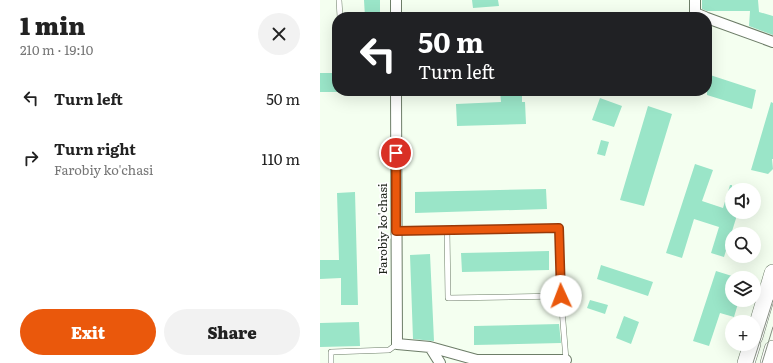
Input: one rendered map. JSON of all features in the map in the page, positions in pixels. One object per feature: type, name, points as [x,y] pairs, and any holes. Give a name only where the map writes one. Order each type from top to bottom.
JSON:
[{"type":"main road","points":[[761,315],[773,273]]},
{"type":"main road","points":[[768,363],[773,349]]},
{"type":"main road","points":[[746,363],[750,351]]},
{"type":"street","points":[[396,0],[396,12]]},
{"type":"street","points":[[695,0],[696,12]]},
{"type":"street","points":[[712,19],[773,42]]},
{"type":"street","name":"Farobiy ko'chasi","points":[[396,96],[397,344]]},
{"type":"street","points":[[397,344],[430,347],[477,360],[495,362],[566,360]]},
{"type":"street","points":[[430,347],[440,363]]},
{"type":"lane","points":[[339,0],[340,12]]},
{"type":"lane","points":[[396,231],[559,228],[561,296],[566,360]]},
{"type":"lane","points":[[447,230],[448,298],[561,296]]},
{"type":"lane","points":[[331,363],[331,352],[389,350],[397,344]]},
{"type":"building","points":[[364,0],[380,0],[380,12],[365,12]]},
{"type":"building","points":[[472,0],[498,0],[499,6],[473,8]]},
{"type":"building","points":[[702,0],[758,0],[759,12],[773,16],[773,35],[749,26],[750,11],[707,11],[702,9]]},
{"type":"building","points":[[320,73],[332,73],[332,92],[320,92]]},
{"type":"building","points":[[712,76],[756,90],[752,109],[710,96],[712,96]]},
{"type":"building","points":[[500,96],[522,96],[522,102],[525,102],[526,124],[457,126],[456,104],[501,102]]},
{"type":"building","points":[[600,98],[622,106],[614,127],[592,120]]},
{"type":"building","points":[[771,102],[773,103],[773,169],[768,174],[751,170]]},
{"type":"building","points":[[648,106],[672,114],[644,206],[620,200]]},
{"type":"building","points":[[601,140],[609,142],[605,156],[597,154]]},
{"type":"building","points":[[695,164],[713,170],[702,201],[723,208],[725,201],[725,219],[736,219],[733,227],[725,227],[724,257],[711,253],[719,227],[694,219],[682,258],[666,253]]},
{"type":"building","points":[[546,189],[547,209],[415,213],[415,192]]},
{"type":"building","points":[[355,192],[358,305],[341,305],[341,278],[320,279],[320,260],[339,260],[337,193]]},
{"type":"building","points":[[549,251],[549,270],[462,272],[461,253]]},
{"type":"building","points":[[430,254],[434,341],[413,339],[410,255]]},
{"type":"building","points":[[601,265],[653,282],[648,296],[597,279]]},
{"type":"building","points":[[716,271],[725,274],[725,307],[737,307],[735,315],[720,313],[709,346],[693,341]]},
{"type":"building","points":[[590,300],[608,305],[605,314],[587,308]]},
{"type":"building","points":[[624,316],[639,322],[631,344],[616,338]]},
{"type":"building","points":[[359,322],[360,346],[320,347],[320,323]]},
{"type":"building","points":[[559,324],[561,343],[474,345],[474,326]]},
{"type":"tram line","points":[[753,363],[773,300]]},
{"type":"tram line","points":[[762,363],[773,327]]},
{"type":"route","points":[[396,153],[396,231],[559,228],[561,296]]}]
